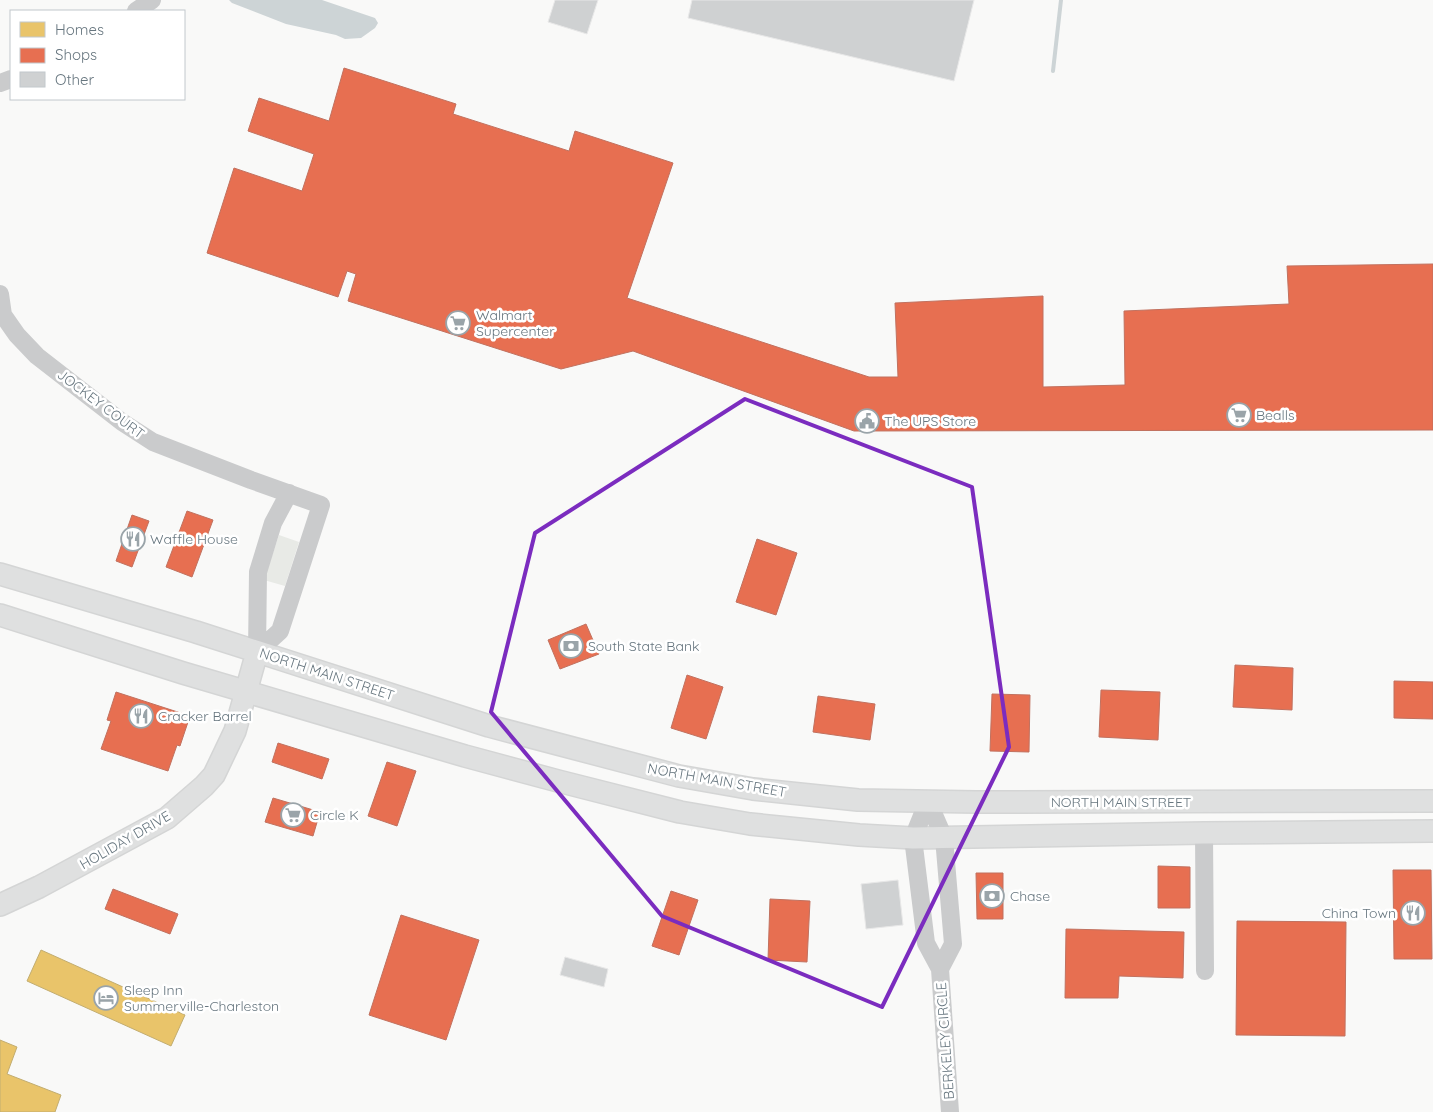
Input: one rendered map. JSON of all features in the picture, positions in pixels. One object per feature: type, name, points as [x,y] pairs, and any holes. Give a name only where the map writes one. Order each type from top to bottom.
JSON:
[{"type":"main road","name":"NORTH MAIN STREET","points":[[0,574],[196,632],[488,726],[679,776],[763,790],[858,800],[1433,801]]},
{"type":"main road","points":[[0,615],[245,691],[482,760],[680,812],[750,824],[859,835],[913,838],[1433,831]]},
{"type":"main road","name":"HOLIDAY DRIVE","points":[[0,905],[39,887],[167,818],[195,794],[214,775],[234,731],[257,652]]},
{"type":"street","points":[[137,10],[152,0]]},
{"type":"street","name":"JOCKEY COURT","points":[[0,294],[3,315],[17,335],[37,356],[122,422],[153,442],[321,505],[280,631],[257,652]]},
{"type":"street","points":[[257,652],[258,572],[273,523],[289,493]]},
{"type":"street","name":"BERKELEY CIRCLE","points":[[928,801],[944,838],[953,944],[940,969]]},
{"type":"street","name":"BERKELEY CIRCLE","points":[[928,801],[913,838],[926,942],[940,969],[950,1112]]},
{"type":"street","points":[[1204,833],[1204,971]]},
{"type":"highlighted area","points":[[745,399],[972,487],[1009,747],[882,1007],[662,916],[491,712],[535,533]]},
{"type":"shaded area","points":[[229,0],[322,0],[375,18],[378,23],[375,28],[361,38],[345,39],[336,35],[286,24],[232,3]]},
{"type":"shaded area","points":[[279,535],[299,542],[285,586],[264,580]]},
{"type":"building: Homes","name":"Sleep Inn Summerville-Charleston","points":[[41,950],[185,1015],[171,1046],[27,981]]},
{"type":"building: Homes","points":[[0,1040],[17,1047],[7,1074],[61,1095],[55,1112],[0,1112]]},
{"type":"building: Shops","points":[[344,68],[456,104],[453,114],[569,151],[575,131],[673,163],[627,298],[869,377],[898,377],[895,303],[1043,296],[1043,387],[1125,385],[1124,311],[1289,304],[1287,266],[1433,264],[1433,430],[854,431],[633,351],[561,369],[348,301],[356,274],[347,271],[338,297],[207,253],[234,168],[302,191],[314,154],[248,131],[259,98],[329,121]]},
{"type":"building: Shops","points":[[187,511],[213,520],[192,577],[166,567]]},
{"type":"building: Shops","points":[[132,515],[149,521],[132,567],[116,561]]},
{"type":"building: Shops","points":[[757,539],[797,553],[776,615],[736,602]]},
{"type":"building: Shops","points":[[586,624],[599,654],[560,669],[548,640]]},
{"type":"building: Shops","points":[[1235,665],[1293,668],[1292,710],[1233,707]]},
{"type":"building: Shops","points":[[687,675],[723,687],[706,739],[671,728]]},
{"type":"building: Shops","points":[[1394,681],[1433,682],[1433,719],[1394,718]]},
{"type":"building: Shops","points":[[1101,690],[1160,692],[1158,740],[1099,737]]},
{"type":"building: Shops","points":[[116,692],[190,716],[180,746],[177,745],[168,771],[101,749],[111,721],[107,720]]},
{"type":"building: Shops","points":[[992,694],[1030,695],[1029,752],[990,751]]},
{"type":"building: Shops","points":[[818,696],[875,704],[870,740],[813,732]]},
{"type":"building: Shops","points":[[278,743],[329,759],[322,779],[272,762]]},
{"type":"building: Shops","points":[[387,762],[416,771],[397,826],[368,816]]},
{"type":"building: Shops","points":[[273,798],[320,812],[313,836],[265,822]]},
{"type":"building: Shops","points":[[1158,866],[1190,867],[1190,908],[1158,908]]},
{"type":"building: Shops","points":[[1393,870],[1431,870],[1432,959],[1394,959]]},
{"type":"building: Shops","points":[[976,873],[1003,873],[1003,919],[977,919]]},
{"type":"building: Shops","points":[[113,889],[178,914],[170,934],[105,909]]},
{"type":"building: Shops","points":[[671,891],[698,900],[679,955],[652,946]]},
{"type":"building: Shops","points":[[770,899],[810,901],[807,962],[768,960]]},
{"type":"building: Shops","points":[[401,915],[479,940],[446,1040],[369,1015]]},
{"type":"building: Shops","points":[[1237,921],[1346,922],[1345,1036],[1236,1035]]},
{"type":"building: Shops","points":[[1066,929],[1184,932],[1183,978],[1119,976],[1118,998],[1065,998]]},
{"type":"building: Other","points":[[555,0],[598,0],[587,34],[548,22]]},
{"type":"building: Other","points":[[692,0],[974,0],[954,81],[688,18]]},
{"type":"building: Other","points":[[898,880],[903,925],[866,929],[861,884]]},
{"type":"building: Other","points":[[565,957],[608,969],[604,987],[560,975]]},
{"type":"waterway","points":[[1053,71],[1061,0]]},
{"type":"place","name":"Walmart Supercenter","points":[[458,323]]},
{"type":"place","name":"Bealls","points":[[1239,415]]},
{"type":"place","name":"The UPS Store","points":[[867,421]]},
{"type":"place","name":"Waffle House","points":[[133,539]]},
{"type":"place","name":"South State Bank","points":[[571,646]]},
{"type":"place","name":"Cracker Barrel","points":[[141,716]]},
{"type":"place","name":"Circle K","points":[[293,815]]},
{"type":"place","name":"Chase","points":[[992,896]]},
{"type":"place","name":"China Town","points":[[1413,913]]},
{"type":"place","name":"Sleep Inn Summerville-Charleston","points":[[106,998]]}]
